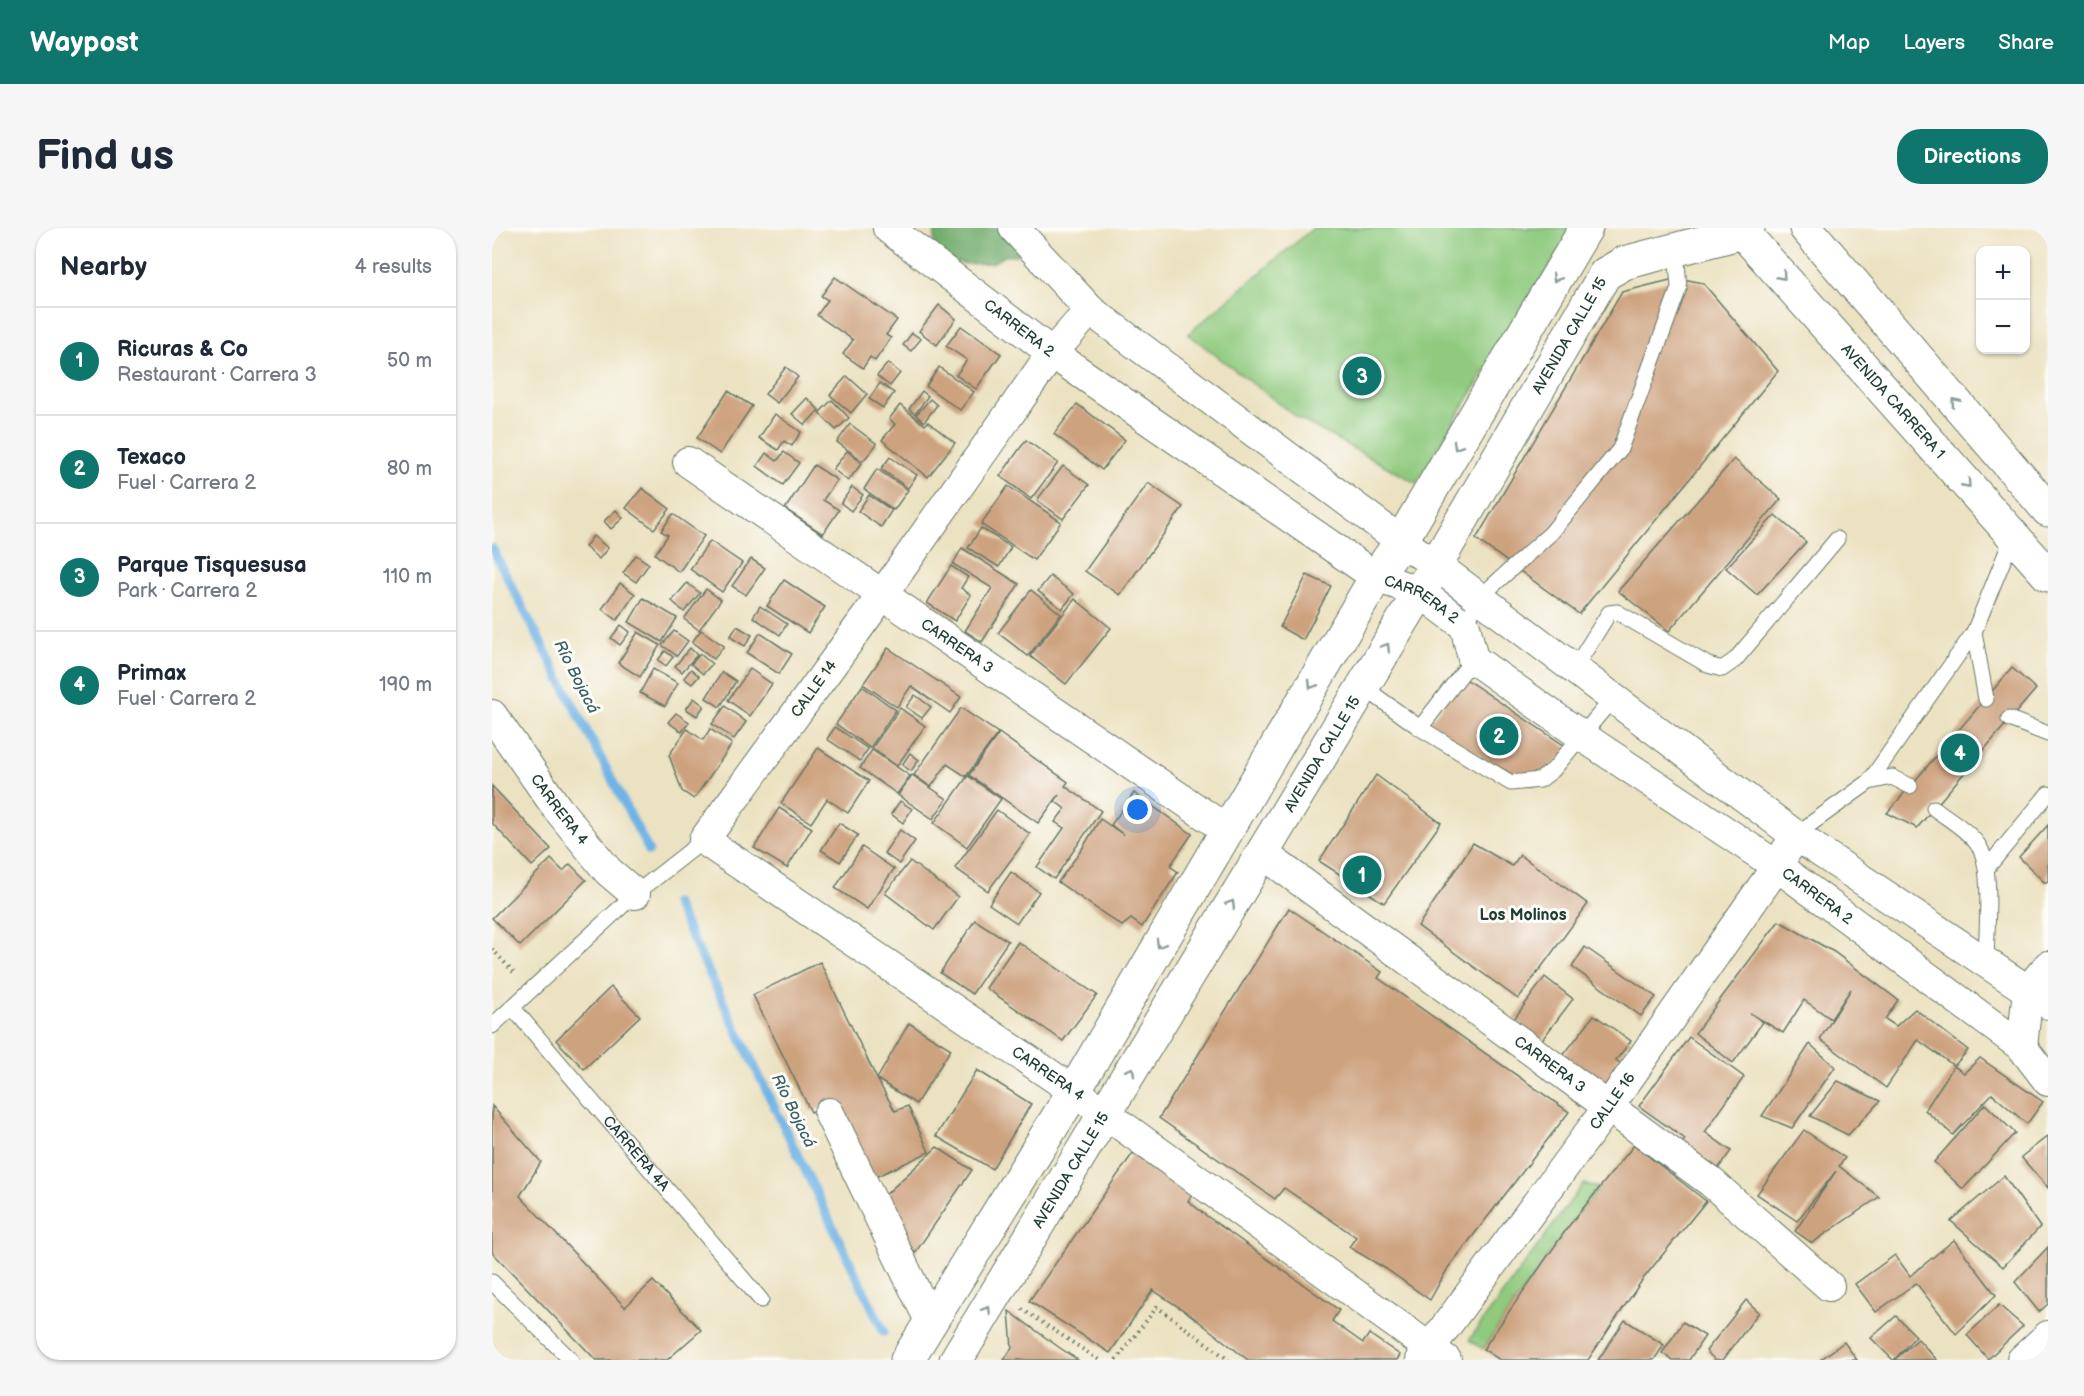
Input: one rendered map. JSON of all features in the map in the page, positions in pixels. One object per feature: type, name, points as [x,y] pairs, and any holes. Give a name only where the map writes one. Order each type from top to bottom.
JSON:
[{"type":"main road","points":[[918,1341],[1074,1091],[1376,577],[1401,541],[1586,228]]},
{"type":"main road","points":[[1806,228],[2048,510]]},
{"type":"main road","name":"AVENIDA CALLE 15","points":[[956,1360],[1428,578],[1605,274],[1624,263],[1743,229]]},
{"type":"main road","name":"AVENIDA CARRERA 1","points":[[1743,229],[2048,575]]},
{"type":"street","name":"CARRERA 2","points":[[888,228],[1052,353],[1376,577],[1428,578],[1479,598],[1796,835],[2038,997]]},
{"type":"street","name":"CARRERA 2","points":[[1014,228],[1090,310],[1401,541],[1465,626],[1473,659],[1582,736],[1777,866],[2022,1047],[2048,1081]]},
{"type":"street","name":"CALLE 14","points":[[704,840],[883,594],[1052,353],[1090,310]]},
{"type":"street","name":"CARRERA 3","points":[[688,462],[1227,830]]},
{"type":"street","name":"CARRERA 4","points":[[492,716],[557,808],[608,871],[634,894]]},
{"type":"street","name":"CALLE 16","points":[[1432,1356],[1610,1107],[1777,866],[1796,835]]},
{"type":"street","name":"CARRERA 4","points":[[704,840],[1074,1091],[1432,1356]]},
{"type":"street","name":"CARRERA 3","points":[[1263,853],[1712,1182],[1828,1286]]},
{"type":"street","points":[[2022,1047],[2048,966]]},
{"type":"street","points":[[829,1113],[918,1341]]},
{"type":"street","points":[[2022,1360],[2048,1336]]},
{"type":"lane","points":[[1465,626],[1479,598],[1551,533],[1620,449],[1679,288],[1676,249]]},
{"type":"lane","points":[[1796,835],[1869,782],[1974,632],[2013,536]]},
{"type":"lane","points":[[1574,669],[1609,613],[1617,612],[1708,665],[1722,669],[1735,660],[1837,539]]},
{"type":"lane","points":[[1974,632],[1986,699]]},
{"type":"lane","points":[[1420,728],[1473,659]]},
{"type":"lane","points":[[1362,686],[1420,728],[1511,783],[1540,780],[1553,770],[1613,698]]},
{"type":"lane","points":[[2010,719],[2048,734]]},
{"type":"lane","points":[[1869,782],[1892,777],[1910,786]]},
{"type":"lane","points":[[1987,868],[2048,794]]},
{"type":"lane","points":[[1934,808],[1980,847],[1987,868],[1986,963]]},
{"type":"lane","name":"CALLE 14","points":[[492,1026],[634,894],[704,840]]},
{"type":"lane","name":"CARRERA 4A","points":[[512,1007],[761,1300]]},
{"type":"lane","points":[[492,1282],[571,1360]]},
{"type":"path","points":[[492,949],[531,990]]},
{"type":"path","points":[[997,1293],[1100,1360]]},
{"type":"path","points":[[1116,1360],[1157,1306],[1229,1360]]},
{"type":"green space","points":[[935,228],[1010,228],[1020,242],[1018,255],[1004,256],[992,263],[966,264],[953,261],[941,255],[934,243]]},
{"type":"green space","points":[[1313,228],[1573,228],[1416,483],[1298,418],[1188,334]]},
{"type":"green space","points":[[1583,1184],[1599,1188],[1568,1227],[1483,1349],[1469,1340]]},
{"type":"building","points":[[835,277],[897,320],[886,335],[891,338],[875,361],[870,357],[863,368],[843,354],[853,340],[817,315],[828,300],[821,296]]},
{"type":"building","points":[[1678,278],[1703,283],[1778,371],[1579,614],[1476,539],[1622,292]]},
{"type":"building","points":[[939,305],[956,319],[937,345],[919,331]]},
{"type":"building","points":[[961,326],[1001,354],[976,389],[956,375],[967,360],[946,346]]},
{"type":"building","points":[[912,333],[921,339],[911,351],[903,345]]},
{"type":"building","points":[[888,363],[900,373],[890,386],[877,376]]},
{"type":"building","points":[[786,367],[798,377],[777,403],[765,394]]},
{"type":"building","points":[[939,367],[974,392],[960,410],[926,386]]},
{"type":"building","points":[[847,376],[867,394],[851,413],[830,395]]},
{"type":"building","points":[[880,383],[894,393],[883,408],[869,399]]},
{"type":"building","points":[[728,391],[752,406],[720,454],[697,438]]},
{"type":"building","points":[[922,391],[928,396],[915,414],[909,409]]},
{"type":"building","points":[[807,398],[819,410],[805,425],[792,414]]},
{"type":"building","points":[[930,399],[937,405],[924,422],[916,415]]},
{"type":"building","points":[[832,400],[849,418],[836,430],[819,413]]},
{"type":"building","points":[[1077,404],[1125,440],[1102,470],[1054,434]]},
{"type":"building","points":[[900,405],[925,425],[928,422],[955,443],[928,477],[882,440],[895,424],[889,419]]},
{"type":"building","points":[[775,414],[801,432],[792,446],[784,441],[778,450],[759,438]]},
{"type":"building","points":[[850,424],[877,444],[863,461],[837,442]]},
{"type":"building","points":[[1026,440],[1058,463],[1031,499],[1000,476]]},
{"type":"building","points":[[847,451],[862,463],[848,481],[833,469]]},
{"type":"building","points":[[784,452],[799,463],[783,485],[757,466],[766,453],[777,461]]},
{"type":"building","points":[[890,457],[917,475],[908,488],[881,469]]},
{"type":"building","points":[[1734,459],[1781,499],[1669,631],[1618,591]]},
{"type":"building","points":[[814,465],[837,480],[823,500],[839,510],[823,534],[785,509]]},
{"type":"building","points":[[1063,466],[1089,485],[1063,519],[1037,500]]},
{"type":"building","points":[[877,469],[908,490],[894,510],[864,489]]},
{"type":"building","points":[[1148,483],[1183,507],[1120,595],[1085,571]]},
{"type":"building","points":[[1008,486],[1061,522],[1034,560],[981,524]]},
{"type":"building","points":[[852,487],[863,495],[851,511],[841,503]]},
{"type":"building","points":[[642,488],[670,509],[654,529],[626,508]]},
{"type":"building","points":[[869,495],[892,510],[881,527],[858,511]]},
{"type":"building","points":[[616,510],[623,518],[611,529],[604,521]]},
{"type":"building","points":[[673,514],[704,536],[679,572],[655,554],[668,535],[661,531]]},
{"type":"building","points":[[1775,515],[1806,542],[1757,595],[1726,568]]},
{"type":"building","points":[[981,528],[1011,547],[999,567],[968,548]]},
{"type":"building","points":[[593,536],[608,548],[599,559],[585,547]]},
{"type":"building","points":[[710,541],[742,563],[722,592],[690,569]]},
{"type":"building","points":[[962,548],[1019,584],[982,642],[965,631],[992,588],[953,564]]},
{"type":"building","points":[[636,555],[649,564],[636,582],[623,573]]},
{"type":"building","points":[[751,559],[765,568],[746,595],[732,586]]},
{"type":"building","points":[[951,566],[968,577],[961,588],[971,595],[955,621],[927,603]]},
{"type":"building","points":[[1307,575],[1331,586],[1303,640],[1280,627]]},
{"type":"building","points":[[1050,576],[1074,594],[1062,609],[1038,591]]},
{"type":"building","points":[[784,580],[825,607],[808,633],[767,606]]},
{"type":"building","points":[[620,583],[635,594],[617,620],[602,609]]},
{"type":"building","points":[[687,583],[700,593],[684,612],[672,601]]},
{"type":"building","points":[[706,589],[721,600],[699,630],[684,619]]},
{"type":"building","points":[[1031,590],[1061,614],[1028,656],[998,633]]},
{"type":"building","points":[[643,598],[677,618],[662,642],[629,622]]},
{"type":"building","points":[[1075,599],[1111,628],[1066,684],[1030,656]]},
{"type":"building","points":[[760,606],[787,624],[780,635],[753,617]]},
{"type":"building","points":[[621,625],[630,632],[620,645],[611,638]]},
{"type":"building","points":[[737,626],[752,635],[745,646],[730,637]]},
{"type":"building","points":[[701,630],[724,646],[714,659],[692,642]]},
{"type":"building","points":[[674,631],[688,641],[677,656],[662,645]]},
{"type":"building","points":[[638,632],[660,645],[640,677],[618,663]]},
{"type":"building","points":[[760,633],[792,654],[779,674],[747,653]]},
{"type":"building","points":[[690,648],[697,655],[682,672],[675,666]]},
{"type":"building","points":[[888,648],[961,697],[950,713],[911,686],[897,707],[863,684]]},
{"type":"building","points":[[665,651],[673,657],[666,666],[658,660]]},
{"type":"building","points":[[700,654],[712,664],[703,674],[691,664]]},
{"type":"building","points":[[2012,668],[2036,689],[1917,828],[1887,813]]},
{"type":"building","points":[[653,669],[678,683],[665,706],[640,693]]},
{"type":"building","points":[[691,669],[699,676],[692,684],[684,678]]},
{"type":"building","points":[[750,669],[772,684],[750,716],[728,700]]},
{"type":"building","points":[[722,672],[736,681],[720,707],[706,698]]},
{"type":"building","points":[[1464,678],[1568,748],[1534,787],[1427,725]]},
{"type":"building","points":[[862,686],[896,710],[870,748],[836,724]]},
{"type":"building","points":[[915,695],[931,707],[922,718],[906,707]]},
{"type":"building","points":[[694,698],[704,706],[697,716],[686,709]]},
{"type":"building","points":[[725,706],[746,722],[734,739],[712,724]]},
{"type":"building","points":[[900,708],[925,726],[897,766],[872,748]]},
{"type":"building","points":[[961,708],[998,733],[967,775],[1001,799],[967,847],[934,823],[967,777],[947,764],[931,787],[914,775]]},
{"type":"building","points":[[676,713],[689,722],[682,732],[668,722]]},
{"type":"building","points":[[835,727],[868,749],[860,761],[827,739]]},
{"type":"building","points":[[687,729],[703,740],[710,729],[732,744],[694,799],[682,791],[669,755]]},
{"type":"building","points":[[999,733],[1068,782],[1065,786],[1101,811],[1054,879],[1037,867],[1064,828],[1055,822],[1065,809],[1055,801],[1059,795],[1038,823],[969,775]]},
{"type":"building","points":[[818,748],[869,781],[848,813],[827,799],[811,823],[781,803]]},
{"type":"building","points":[[872,750],[910,776],[897,794],[860,768]]},
{"type":"building","points":[[910,753],[919,760],[911,771],[902,765]]},
{"type":"building","points":[[912,775],[947,799],[933,819],[898,795]]},
{"type":"building","points":[[1376,775],[1441,823],[1384,903],[1319,861]]},
{"type":"building","points":[[492,786],[551,849],[532,866],[492,823]]},
{"type":"building","points":[[1134,793],[1192,834],[1170,866],[1178,872],[1142,927],[1131,919],[1122,926],[1058,882],[1100,819],[1124,835],[1111,825]]},
{"type":"building","points":[[900,801],[912,809],[903,823],[891,814]]},
{"type":"building","points":[[779,808],[812,828],[787,868],[754,848]]},
{"type":"building","points":[[997,810],[1030,834],[988,891],[955,868]]},
{"type":"building","points":[[839,823],[858,835],[840,862],[821,850]]},
{"type":"building","points":[[2048,825],[2048,882],[2044,882],[2019,857]]},
{"type":"building","points":[[900,830],[915,841],[899,864],[884,853]]},
{"type":"building","points":[[1473,843],[1512,866],[1520,855],[1588,904],[1518,999],[1418,926]]},
{"type":"building","points":[[862,847],[894,869],[867,909],[835,888]]},
{"type":"building","points":[[551,859],[563,871],[570,864],[586,880],[520,946],[492,918]]},
{"type":"building","points":[[910,861],[958,897],[934,930],[885,893]]},
{"type":"building","points":[[1011,872],[1039,892],[1017,923],[989,904]]},
{"type":"building","points":[[1289,908],[1382,972],[1378,978],[1569,1112],[1448,1268],[1430,1300],[1386,1269],[1349,1247],[1356,1237],[1284,1188],[1275,1199],[1159,1118]]},
{"type":"building","points":[[975,920],[1008,941],[972,994],[940,973]]},
{"type":"building","points":[[1779,921],[1834,952],[1898,1000],[1885,1019],[1896,1026],[1915,1009],[1968,1050],[1954,1066],[1918,1040],[1886,1088],[1820,1039],[1851,989],[1831,1019],[1804,1000],[1783,1033],[1750,1013],[1763,1022],[1733,1063],[1695,1033]]},
{"type":"building","points":[[1018,942],[1097,995],[1063,1041],[986,988]]},
{"type":"building","points":[[1585,947],[1656,997],[1641,1016],[1572,967]]},
{"type":"building","points":[[820,962],[895,1111],[908,1106],[929,1152],[873,1178],[832,1103],[811,1112],[753,995]]},
{"type":"building","points":[[1545,977],[1573,999],[1541,1041],[1514,1019]]},
{"type":"building","points":[[611,987],[640,1016],[584,1069],[556,1040]]},
{"type":"building","points":[[1594,1015],[1631,1041],[1616,1060],[1623,1066],[1605,1091],[1562,1057]]},
{"type":"building","points":[[909,1023],[951,1049],[916,1104],[877,1079]]},
{"type":"building","points":[[1689,1037],[1744,1077],[1705,1132],[1731,1151],[1712,1177],[1677,1151],[1685,1139],[1639,1106]]},
{"type":"building","points":[[1810,1044],[1835,1067],[1792,1128],[1762,1116]]},
{"type":"building","points":[[1980,1058],[2043,1102],[2027,1124],[1992,1094],[1953,1135],[1925,1110],[1954,1066],[1964,1073]]},
{"type":"building","points":[[977,1070],[1031,1104],[992,1169],[936,1136]]},
{"type":"building","points":[[1838,1081],[1880,1101],[1848,1135],[1810,1116]]},
{"type":"building","points":[[1985,1104],[2015,1133],[1963,1189],[1934,1162]]},
{"type":"building","points":[[492,1106],[541,1162],[520,1196],[625,1307],[653,1281],[701,1330],[667,1360],[596,1360],[492,1252]]},
{"type":"building","points":[[1804,1130],[1845,1158],[1839,1166],[1879,1197],[1812,1243],[1795,1231],[1836,1171],[1797,1221],[1757,1194]]},
{"type":"building","points":[[2048,1136],[2048,1188],[2021,1157]]},
{"type":"building","points":[[1634,1145],[1706,1201],[1643,1279],[1588,1360],[1500,1360],[1483,1349],[1568,1227]]},
{"type":"building","points":[[937,1147],[972,1170],[915,1253],[881,1199]]},
{"type":"building","points":[[1133,1153],[1192,1194],[1188,1201],[1208,1217],[1339,1310],[1332,1321],[1363,1343],[1369,1334],[1400,1355],[1397,1360],[1248,1360],[1188,1313],[1153,1290],[1110,1353],[1029,1301]]},
{"type":"building","points":[[2004,1176],[2040,1227],[2003,1267],[1951,1221]]},
{"type":"building","points":[[1954,1240],[1996,1295],[1956,1334],[1916,1283],[1876,1312],[1855,1284],[1895,1255],[1910,1276]]},
{"type":"building","points":[[2048,1247],[2048,1304],[2039,1312],[2015,1282]]},
{"type":"building","points":[[1746,1300],[1759,1312],[1723,1360],[1715,1360],[1706,1351]]},
{"type":"building","points":[[1999,1305],[2023,1326],[1988,1359],[1967,1335]]},
{"type":"building","points":[[1009,1311],[1078,1360],[1004,1360],[1012,1348]]},
{"type":"building","points":[[1896,1316],[1916,1336],[1894,1360],[1871,1338]]},
{"type":"building","points":[[1625,1320],[1664,1345],[1654,1360],[1598,1360]]},
{"type":"building","points":[[1683,1322],[1705,1336],[1689,1360],[1672,1360],[1662,1353]]},
{"type":"building","points":[[1918,1339],[1937,1360],[1894,1360]]},
{"type":"building","points":[[1844,1342],[1857,1360],[1820,1360]]},
{"type":"waterway","name":"Río Bojacá","points":[[492,548],[649,851]]},
{"type":"waterway","name":"Río Bojacá","points":[[675,903],[884,1332]]},
{"type":"place","name":"Parque Tisquesusa","points":[[1362,376]]},
{"type":"place","name":"Texaco","points":[[1499,736]]},
{"type":"place","name":"Primax","points":[[1960,753]]},
{"type":"place","name":"Ricuras & Co","points":[[1362,875]]},
{"type":"district","name":"Los Molinos","points":[[1523,915]]}]
